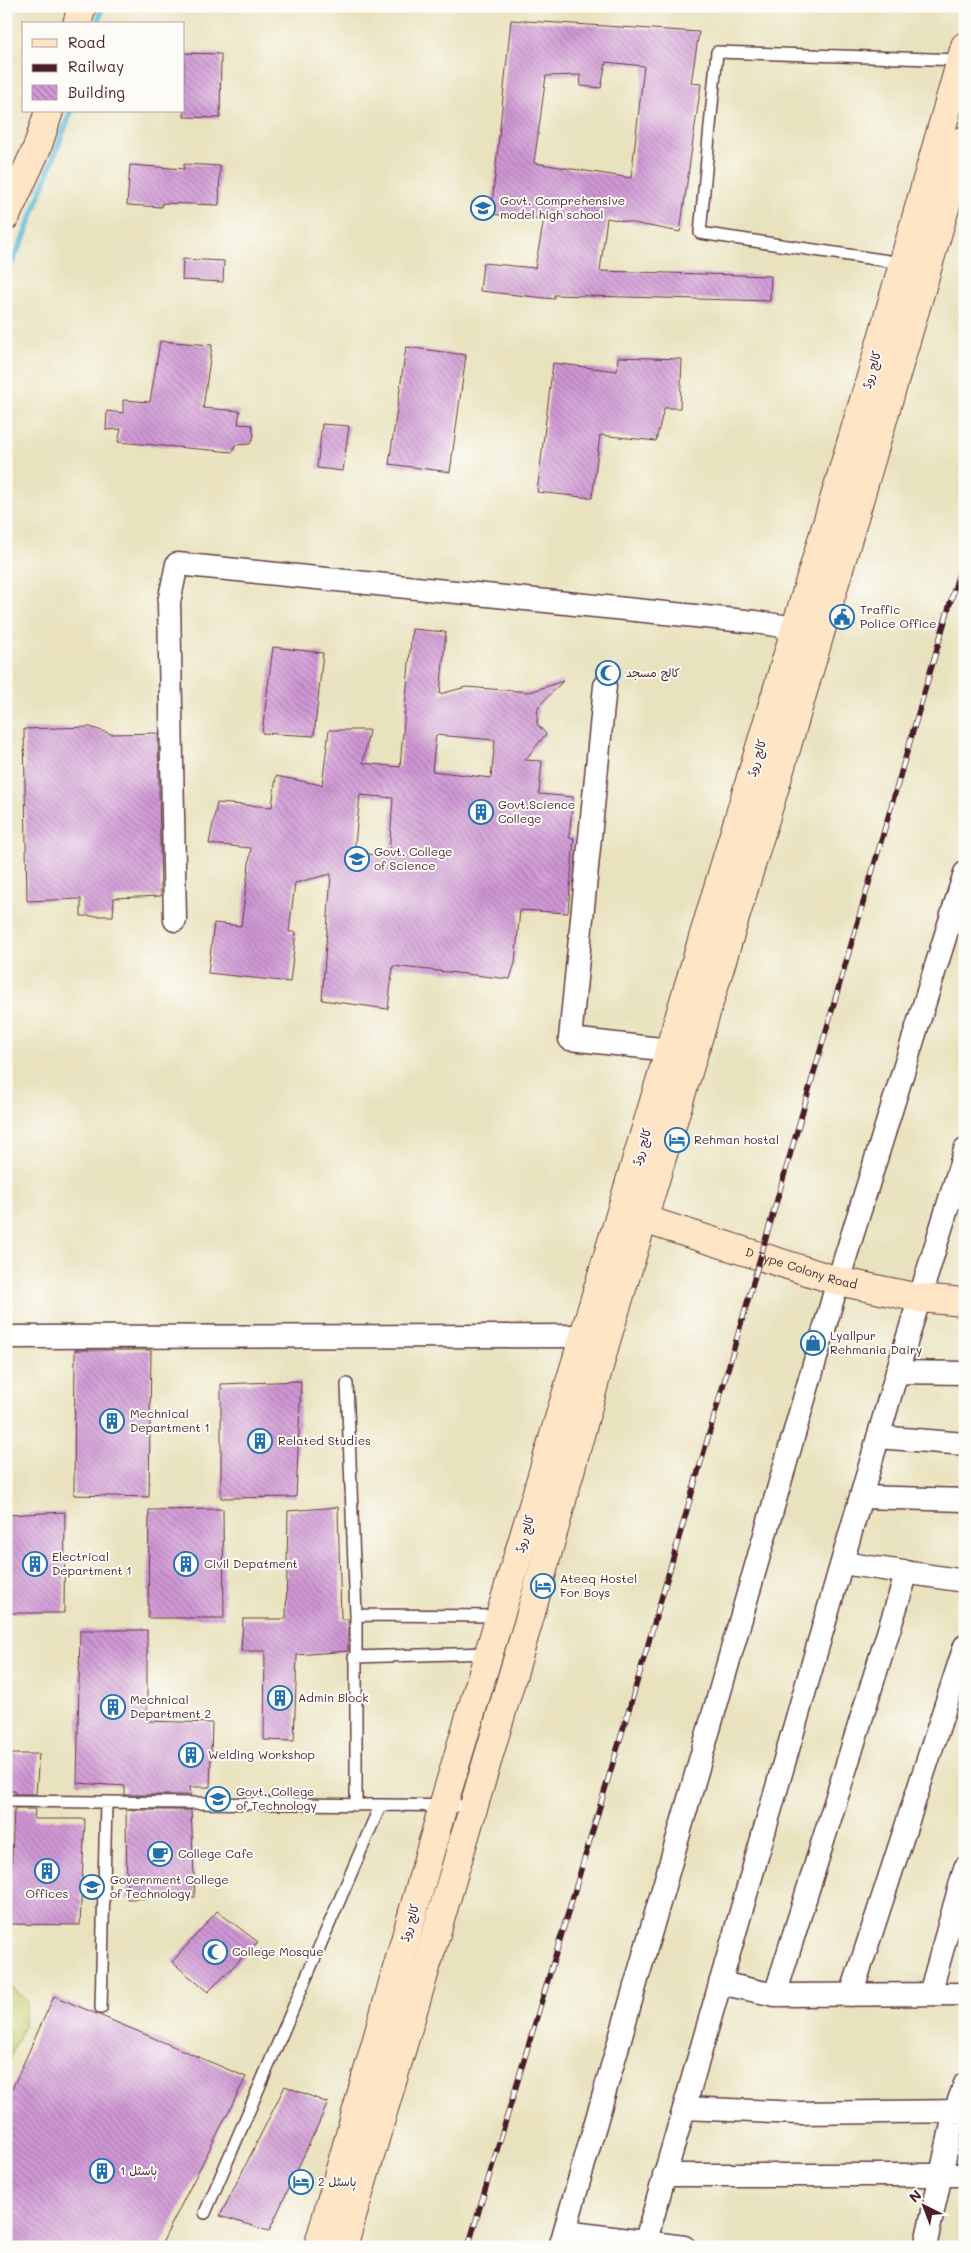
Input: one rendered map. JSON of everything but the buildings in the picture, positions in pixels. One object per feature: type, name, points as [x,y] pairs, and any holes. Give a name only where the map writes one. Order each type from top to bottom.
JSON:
[{"type":"main road","points":[[78,22],[82,6]]},
{"type":"main road","name":"کالج روڈ","points":[[318,2247],[443,1806],[501,1616],[582,1336],[796,628],[963,53]]},
{"type":"main road","points":[[6,216],[37,148],[49,112]]},
{"type":"main road","name":"کالج روڈ","points":[[343,2247],[472,1806],[529,1620],[606,1341],[774,790],[965,140]]},
{"type":"main road","name":"D Type Colony Road","points":[[646,1212],[840,1274],[965,1302]]},
{"type":"main road","name":"D Type Colony Road","points":[[921,1291],[965,1289]]},
{"type":"street","points":[[175,920],[169,602],[177,564],[755,622],[796,628]]},
{"type":"street","points":[[604,686],[570,1039],[670,1050]]},
{"type":"street","points":[[684,2247],[562,2239],[840,1274],[965,873]]},
{"type":"street","points":[[644,2245],[921,1291],[956,1205],[965,1150]]},
{"type":"street","points":[[6,1338],[582,1336]]},
{"type":"street","points":[[897,1372],[965,1373]]},
{"type":"street","points":[[878,1437],[965,1444]]},
{"type":"street","points":[[861,1496],[965,1500]]},
{"type":"street","points":[[842,1563],[965,1581]]},
{"type":"street","points":[[775,1995],[907,1572]]},
{"type":"street","points":[[851,1995],[965,1646]]},
{"type":"street","points":[[930,1994],[965,1868]]},
{"type":"street","points":[[720,1983],[775,1995],[965,1994]]},
{"type":"street","points":[[925,2247],[941,2176],[960,2111],[965,2084]]},
{"type":"street","points":[[684,2108],[799,2112],[960,2111]]},
{"type":"street","points":[[664,2175],[965,2175]]},
{"type":"lane","points":[[902,263],[700,233],[717,52],[963,53]]},
{"type":"lane","points":[[347,1384],[356,1615],[354,1657],[356,1805]]},
{"type":"lane","points":[[356,1615],[501,1616]]},
{"type":"lane","points":[[354,1657],[489,1653]]},
{"type":"lane","points":[[6,1801],[472,1806]]},
{"type":"lane","points":[[102,2008],[106,1802]]},
{"type":"lane","points":[[205,2213],[380,1806]]},
{"type":"green space","points":[[6,1983],[27,2001],[24,2026],[6,2067]]},
{"type":"waterway","points":[[98,22],[102,6]]},
{"type":"waterway","points":[[6,274],[24,237],[71,112]]},
{"type":"railway","points":[[468,2247],[633,1696],[965,552]]},
{"type":"place","name":"Govt. Comprehensive model high school","points":[[483,208]]},
{"type":"place","name":"Traffic Police Office","points":[[842,617]]},
{"type":"place","name":"کالج مسجد","points":[[608,673]]},
{"type":"place","name":"Govt.Science College","points":[[481,812]]},
{"type":"place","name":"Govt. College of Science","points":[[357,859]]},
{"type":"place","name":"Rehman hostal","points":[[677,1140]]},
{"type":"place","name":"Lyallpur Rehmania Dairy","points":[[813,1343]]},
{"type":"place","name":"Mechnical Department 1","points":[[112,1421]]},
{"type":"place","name":"Related Studies","points":[[260,1441]]},
{"type":"place","name":"Electrical Department 1","points":[[35,1564]]},
{"type":"place","name":"Civil Depatment","points":[[186,1564]]},
{"type":"place","name":"Ateeq Hostel For Boys","points":[[543,1586]]},
{"type":"place","name":"Admin Block","points":[[280,1698]]},
{"type":"place","name":"Mechnical Department 2","points":[[113,1707]]},
{"type":"place","name":"Welding Workshop","points":[[191,1755]]},
{"type":"place","name":"Govt. College of Technology","points":[[218,1799]]},
{"type":"place","name":"College Cafe","points":[[160,1854]]},
{"type":"place","name":"Offices","points":[[47,1871]]},
{"type":"place","name":"Government College of Technology","points":[[92,1887]]},
{"type":"place","name":"College Mosque","points":[[215,1952]]},
{"type":"place","name":"ہاسٹل 1","points":[[102,2171]]},
{"type":"place","name":"ہاسٹل 2","points":[[301,2182]]}]
